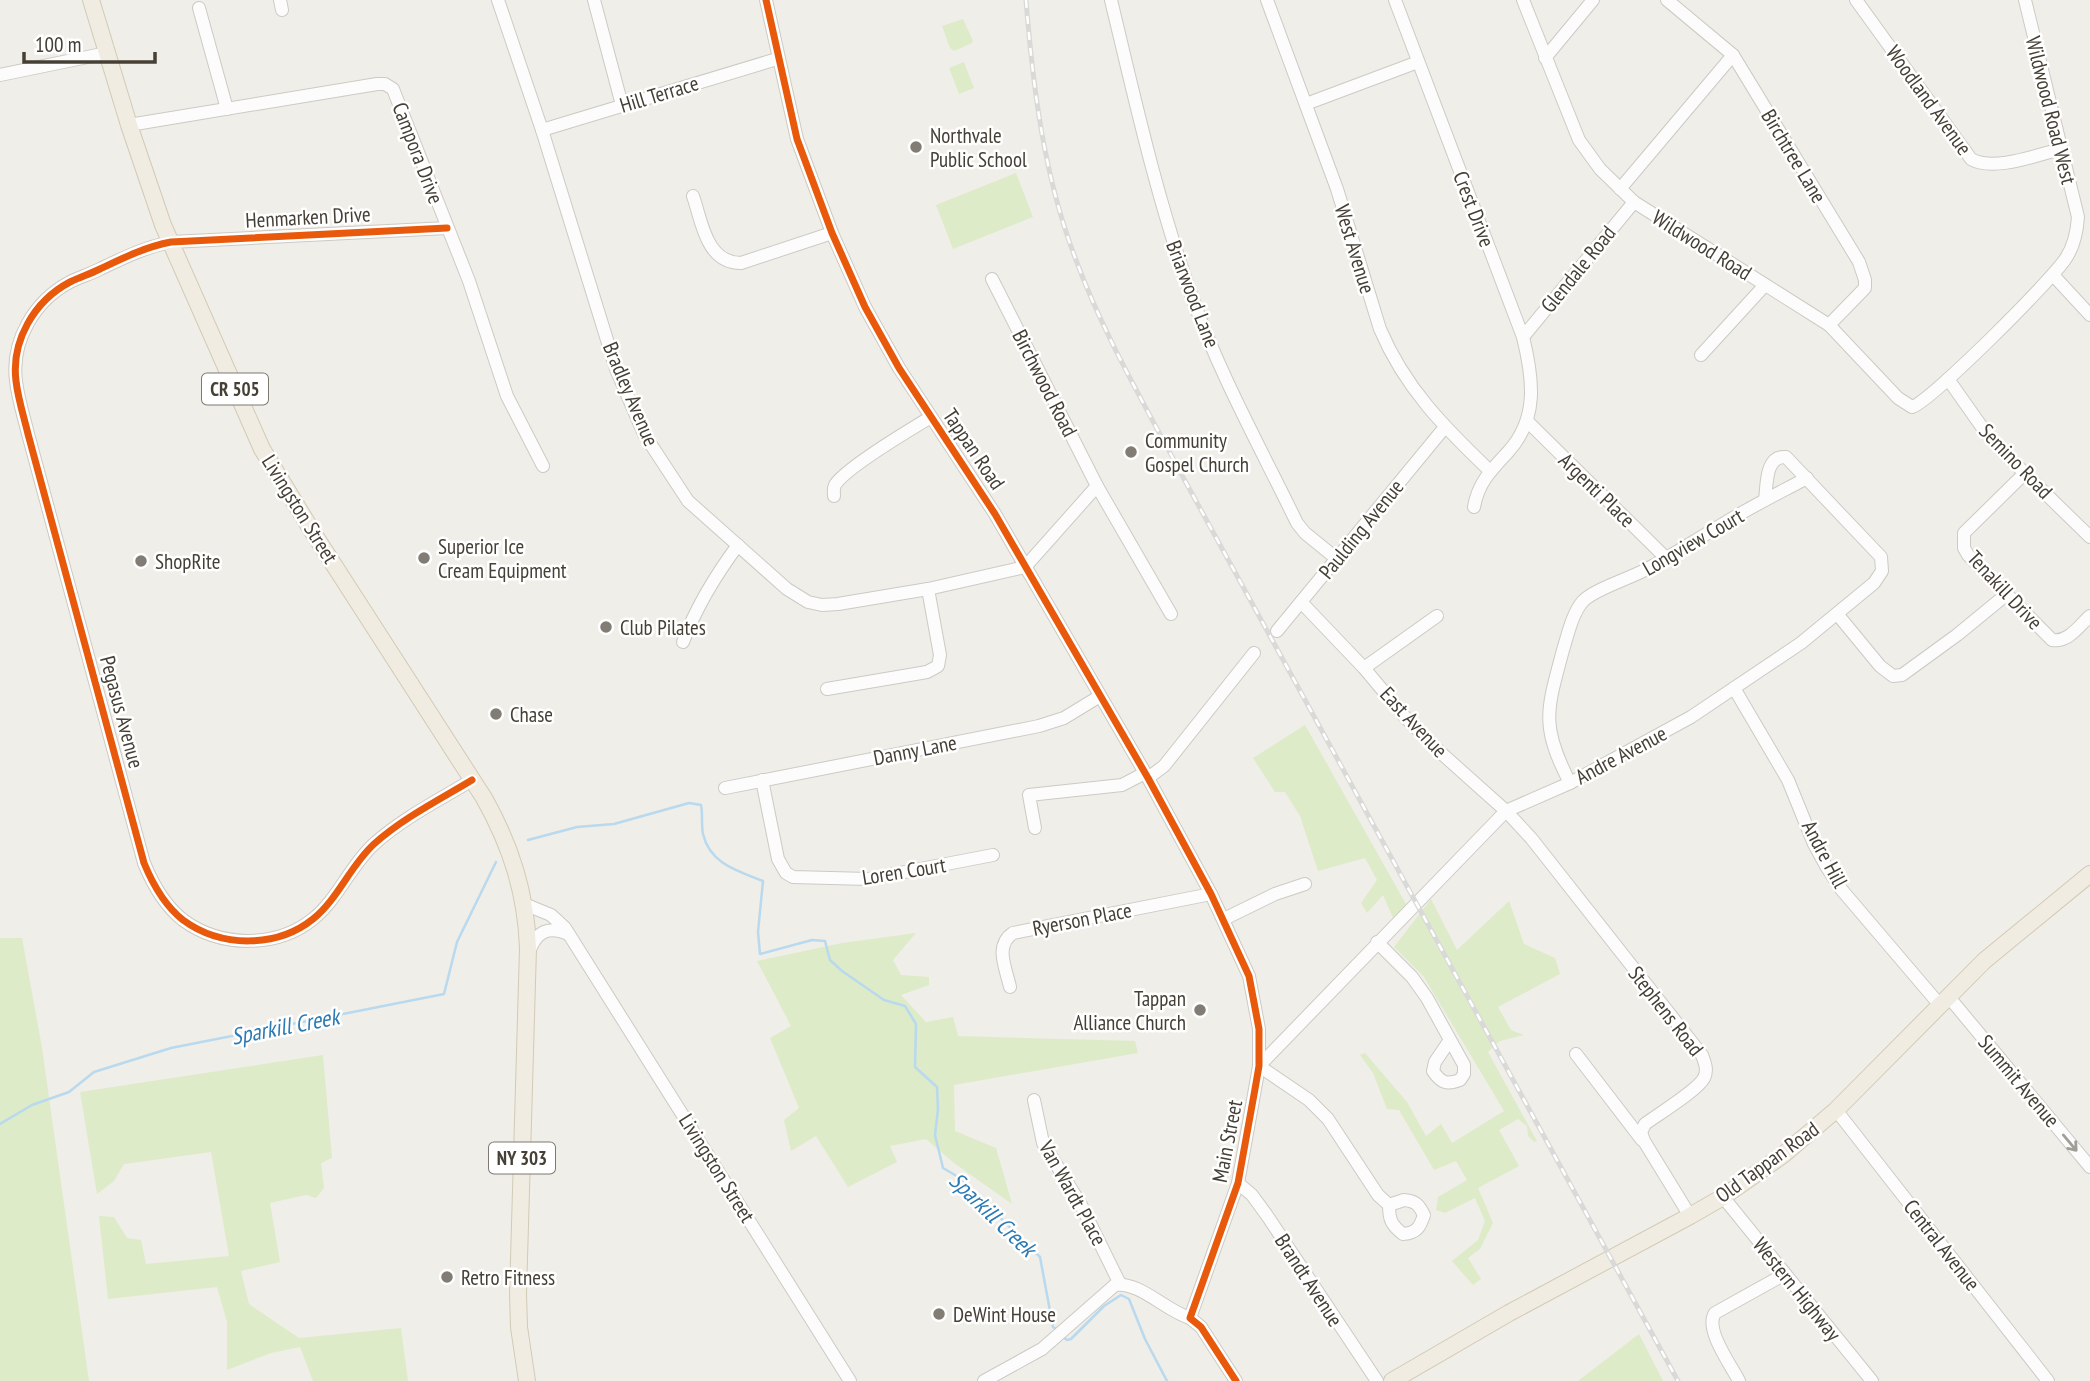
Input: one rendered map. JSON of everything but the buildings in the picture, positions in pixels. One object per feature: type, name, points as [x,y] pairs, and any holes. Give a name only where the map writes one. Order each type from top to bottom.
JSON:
[{"type":"main road","name":"Livingston Street","points":[[91,0],[129,125],[171,242],[266,456],[472,780],[509,847],[524,904],[528,955],[527,999]]},
{"type":"main road","name":"Old Tappan Road","points":[[1392,1381],[1509,1313],[1723,1197],[1783,1155],[1836,1110],[1943,1000],[2025,925],[2090,874]]},
{"type":"main road","name":"NY 303","points":[[527,999],[518,1294],[527,1381]]},
{"type":"street","name":"Bradley Avenue","points":[[498,0],[542,130],[616,369],[644,434],[688,501],[788,589],[808,602],[822,605],[929,589],[1025,568]]},
{"type":"street","points":[[594,0],[622,105]]},
{"type":"street","name":"Tappan Road","points":[[766,0],[777,59],[797,139],[832,233],[874,325],[986,499],[1147,776],[1211,894]]},
{"type":"street","name":"Briarwood Lane","points":[[1111,0],[1150,163],[1168,227],[1197,309],[1297,523],[1337,559]]},
{"type":"street","name":"West Avenue","points":[[1267,0],[1337,189],[1388,348],[1411,386],[1445,427],[1490,471]]},
{"type":"street","name":"Crest Drive","points":[[1395,0],[1523,337],[1532,395],[1527,421]]},
{"type":"street","name":"Wildwood Road","points":[[1523,0],[1579,140],[1600,169],[1620,189],[1634,201],[1829,325],[1905,404],[1912,407],[1918,405],[1948,379]]},
{"type":"street","points":[[1545,58],[1593,0]]},
{"type":"street","name":"Birchtree Lane","points":[[1667,0],[1733,55],[1863,271],[1865,288],[1829,325]]},
{"type":"street","name":"Woodland Avenue","points":[[1856,0],[1971,159],[1980,164],[1998,164],[2061,149]]},
{"type":"street","name":"Wildwood Road West","points":[[1948,379],[2053,275],[2068,255],[2077,230],[2077,217],[2025,0]]},
{"type":"street","points":[[199,8],[227,109]]},
{"type":"street","points":[[0,75],[107,53]]},
{"type":"street","points":[[1620,189],[1733,55]]},
{"type":"street","name":"Hill Terrace","points":[[542,130],[777,59]]},
{"type":"street","points":[[1306,104],[1418,62]]},
{"type":"street","name":"Campora Drive","points":[[129,125],[386,78],[396,95],[469,281],[507,396],[543,466]]},
{"type":"street","points":[[693,196],[711,248],[731,263],[741,263],[832,233]]},
{"type":"street","name":"Glendale Road","points":[[1523,337],[1634,201]]},
{"type":"street","name":"Henmarken Drive","points":[[171,242],[447,228]]},
{"type":"street","name":"Pegasus Avenue","points":[[171,242],[135,252],[58,290],[29,320],[22,334],[16,362],[17,391],[144,863],[153,883],[170,907],[195,927],[242,940],[272,940],[287,935],[318,914],[372,846],[386,834],[472,780]]},
{"type":"street","points":[[2053,275],[2090,315]]},
{"type":"street","name":"Birchwood Road","points":[[992,279],[1097,486],[1171,614]]},
{"type":"street","points":[[1701,355],[1765,285]]},
{"type":"street","name":"Semino Road","points":[[1948,379],[1983,430],[2090,537]]},
{"type":"street","points":[[834,496],[835,484],[840,479],[868,457],[931,417]]},
{"type":"street","points":[[1474,507],[1477,492],[1490,471],[1519,438],[1527,421]]},
{"type":"street","name":"Argenti Place","points":[[1527,421],[1667,559]]},
{"type":"street","name":"Paulding Avenue","points":[[1277,631],[1445,427]]},
{"type":"street","points":[[1765,500],[1770,467],[1774,460],[1781,456],[1786,457],[1881,557],[1883,564],[1880,577],[1838,615],[1880,666],[1893,676],[1902,675],[1948,642],[2007,594]]},
{"type":"street","name":"Tenakill Drive","points":[[2025,473],[1964,533],[1963,541],[1968,555],[2052,640],[2060,641],[2066,638],[2090,616]]},
{"type":"street","name":"Longview Court","points":[[1570,783],[1553,743],[1548,715],[1549,703],[1574,617],[1583,601],[1667,559],[1807,478]]},
{"type":"street","points":[[1025,568],[1097,486]]},
{"type":"street","points":[[683,642],[702,597],[738,545]]},
{"type":"street","points":[[827,689],[927,672],[938,666],[940,655],[929,589]]},
{"type":"street","name":"East Avenue","points":[[1301,601],[1364,668],[1405,717],[1506,811],[1531,838]]},
{"type":"street","name":"Andre Avenue","points":[[1259,1066],[1506,811],[1570,783],[1691,717],[1838,615]]},
{"type":"street","points":[[1364,668],[1437,616]]},
{"type":"street","points":[[1035,828],[1029,795],[1122,785],[1147,776],[1164,766],[1254,653]]},
{"type":"street","name":"Andre Hill","points":[[1734,688],[1788,780],[1826,866],[1841,888],[1943,1000]]},
{"type":"street","name":"Danny Lane","points":[[725,788],[1039,726],[1064,718],[1100,696]]},
{"type":"street","name":"Loren Court","points":[[762,780],[778,859],[786,873],[793,877],[868,879],[993,855]]},
{"type":"street","name":"Stephens Road","points":[[1531,838],[1702,1055],[1706,1064],[1699,1084],[1644,1124],[1641,1132],[1644,1141]]},
{"type":"street","points":[[1224,919],[1275,894],[1305,884]]},
{"type":"street","name":"Main Street","points":[[1190,1318],[1238,1183],[1259,1066],[1259,1029],[1253,988],[1245,964],[1211,894]]},
{"type":"street","name":"Ryerson Place","points":[[1010,987],[1001,950],[1004,939],[1013,933],[1211,894]]},
{"type":"street","name":"Livingston Street","points":[[524,904],[555,918],[569,934],[850,1381]]},
{"type":"street","points":[[528,955],[536,937],[544,930],[569,934]]},
{"type":"street","points":[[1377,942],[1412,977],[1450,1040]]},
{"type":"street","name":"Summit Avenue","points":[[1943,1000],[2090,1167]]},
{"type":"street","points":[[1576,1054],[1644,1141],[1690,1216]]},
{"type":"street","points":[[1259,1066],[1309,1100],[1328,1119],[1378,1195],[1389,1205]]},
{"type":"street","name":"Van Wardt Place","points":[[1034,1100],[1043,1143],[1081,1205],[1120,1284]]},
{"type":"street","name":"Central Avenue","points":[[1836,1110],[2048,1381]]},
{"type":"street","name":"Brandt Avenue","points":[[1238,1183],[1252,1195],[1268,1217],[1377,1381]]},
{"type":"street","name":"Western Highway","points":[[1723,1197],[1872,1381]]},
{"type":"street","points":[[1739,1381],[1712,1330],[1712,1319],[1716,1313],[1785,1274]]},
{"type":"street","points":[[985,1381],[1053,1341],[1110,1288],[1120,1284],[1133,1286],[1201,1327],[1236,1381]]},
{"type":"green space","points":[[963,19],[973,41],[954,51],[950,48],[942,26]]},
{"type":"green space","points":[[964,62],[974,88],[959,94],[949,68]]},
{"type":"green space","points":[[1016,173],[1033,217],[953,249],[936,205]]},
{"type":"green space","points":[[1305,725],[1406,904],[1394,920],[1383,895],[1367,913],[1361,903],[1377,880],[1365,858],[1318,871],[1300,816],[1285,792],[1275,792],[1253,758]]},
{"type":"green space","points":[[1431,899],[1457,950],[1509,901],[1524,944],[1555,958],[1560,974],[1498,1007],[1511,1030],[1524,1035],[1500,1041],[1488,1052],[1537,1141],[1534,1142],[1528,1136],[1527,1126],[1518,1119],[1499,1130],[1519,1166],[1478,1188],[1493,1223],[1480,1249],[1468,1258],[1481,1279],[1473,1285],[1452,1261],[1478,1240],[1485,1221],[1475,1198],[1445,1213],[1436,1210],[1438,1197],[1467,1180],[1456,1161],[1434,1170],[1399,1110],[1387,1109],[1373,1073],[1360,1055],[1365,1053],[1407,1102],[1426,1136],[1441,1124],[1452,1143],[1504,1111],[1424,977],[1394,947]]},
{"type":"green space","points":[[916,933],[893,960],[901,975],[929,977],[929,985],[901,995],[926,1022],[953,1017],[958,1036],[1135,1041],[1138,1053],[954,1085],[955,1131],[996,1148],[1012,1204],[954,1163],[926,1139],[890,1146],[897,1162],[848,1187],[816,1136],[791,1151],[784,1120],[799,1108],[770,1038],[791,1026],[757,961],[842,943]]},
{"type":"green space","points":[[0,938],[22,938],[42,1048],[89,1381],[0,1381]]},
{"type":"green space","points":[[323,1055],[332,1158],[321,1163],[324,1188],[316,1198],[306,1195],[270,1203],[280,1262],[241,1271],[249,1304],[299,1338],[401,1328],[408,1381],[313,1381],[300,1347],[271,1353],[227,1370],[227,1322],[217,1287],[108,1299],[99,1216],[114,1217],[127,1238],[141,1240],[146,1264],[229,1256],[211,1152],[124,1164],[114,1181],[97,1194],[80,1092]]},
{"type":"green space","points":[[1639,1334],[1663,1381],[1578,1381]]},
{"type":"waterway","name":"Sparkill Creek","points":[[528,840],[577,827],[614,824],[689,803],[701,805],[703,834],[712,853],[726,865],[763,881],[758,932],[760,954],[812,940],[825,941],[830,960],[842,971],[884,1000],[905,1006],[916,1024],[915,1067],[937,1087],[935,1135],[943,1168],[960,1178],[1040,1257],[1053,1327],[1056,1329]]},
{"type":"waterway","name":"Sparkill Creek","points":[[0,1124],[32,1105],[69,1092],[94,1072],[171,1048],[444,994],[457,942],[496,862]]},
{"type":"waterway","name":"Sparkill Creek","points":[[1063,1337],[1071,1339],[1104,1306],[1121,1295],[1129,1299],[1145,1339],[1167,1381]]},
{"type":"railway","points":[[1026,0],[1036,99],[1048,164],[1065,229],[1099,316],[1184,479],[1678,1381]]},
{"type":"cycle path","points":[[766,0],[797,139],[832,233],[865,307],[899,368],[995,514],[1148,778],[1211,894],[1249,976],[1259,1029],[1259,1066],[1238,1183],[1190,1318],[1201,1327],[1236,1381]]},
{"type":"cycle path","points":[[447,228],[161,244],[57,290],[36,311],[28,324],[21,337],[15,366],[28,434],[144,863],[160,894],[176,914],[198,929],[231,940],[266,939],[299,929],[322,911],[374,844],[409,818],[472,780]]},
{"type":"place","name":"Northvale Public School","points":[[916,147]]},
{"type":"place","name":"Community Gospel Church","points":[[1131,452]]},
{"type":"place","name":"Superior Ice Cream Equipment","points":[[424,558]]},
{"type":"place","name":"ShopRite","points":[[141,561]]},
{"type":"place","name":"Club Pilates","points":[[606,627]]},
{"type":"place","name":"Chase","points":[[496,714]]},
{"type":"place","name":"Tappan Alliance Church","points":[[1200,1010]]},
{"type":"place","name":"Retro Fitness","points":[[447,1277]]},
{"type":"place","name":"DeWint House","points":[[939,1314]]}]
